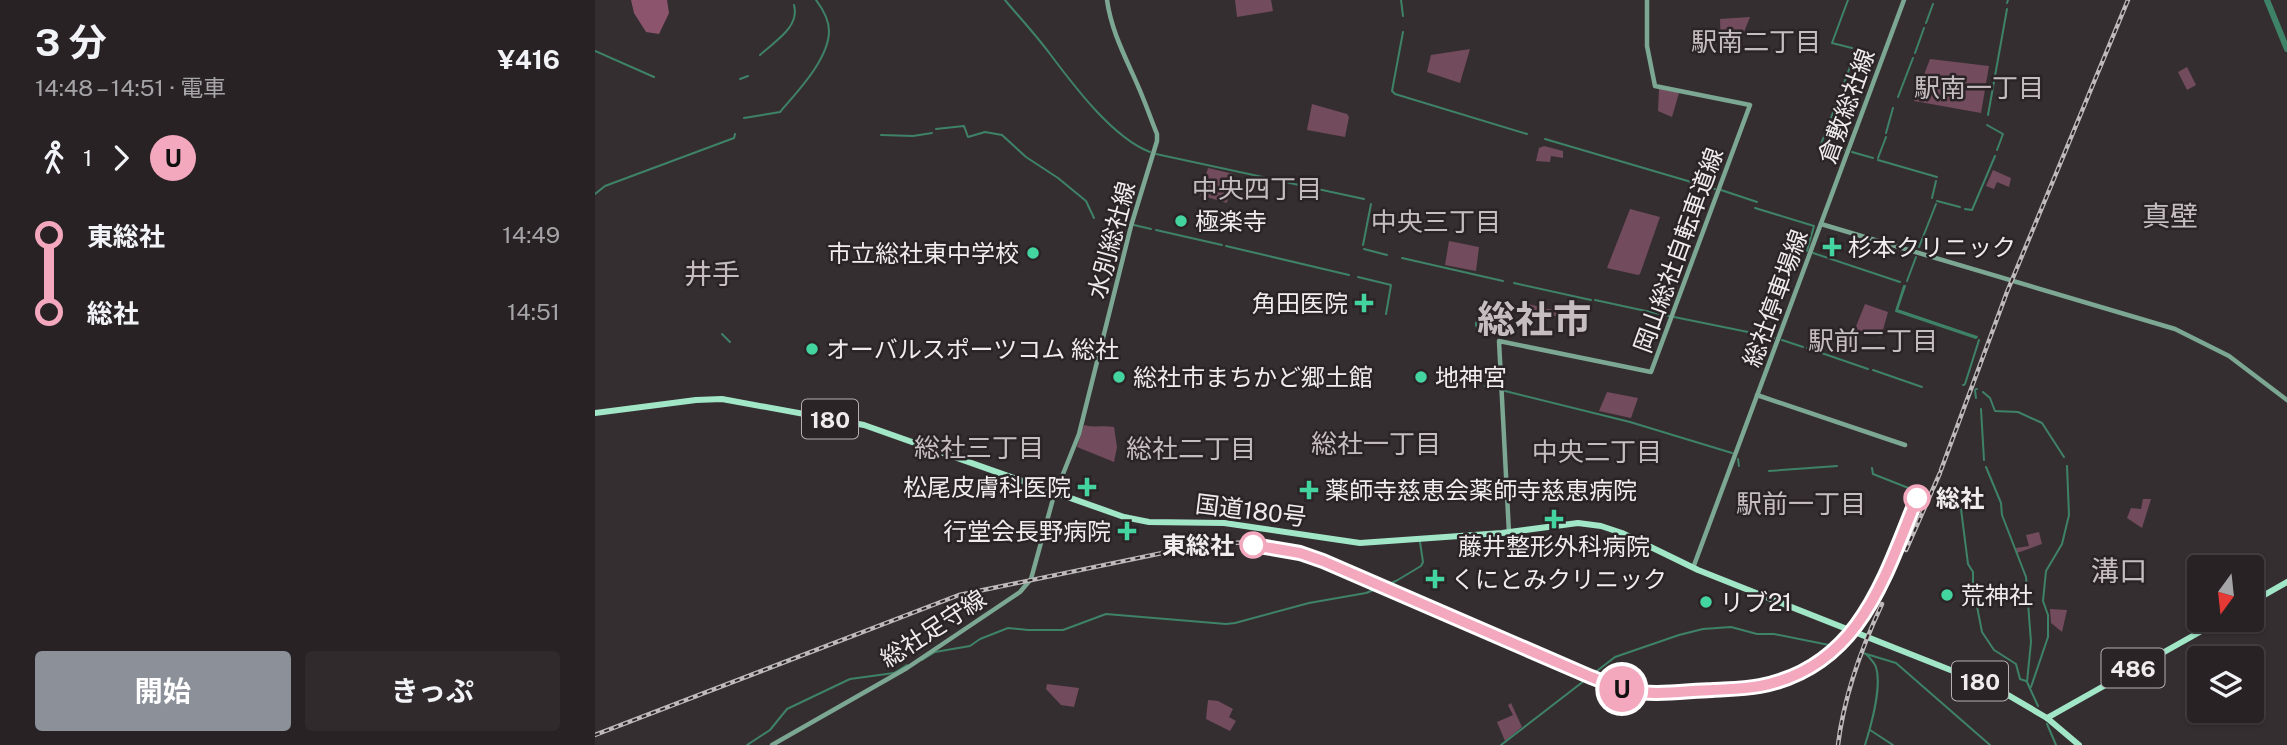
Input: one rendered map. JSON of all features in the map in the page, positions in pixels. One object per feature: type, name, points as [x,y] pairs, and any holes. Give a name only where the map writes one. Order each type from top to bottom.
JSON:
[{"type":"highway","name":"国道180号","points":[[595,413],[696,400],[722,400],[864,425],[1134,520],[1224,523],[1354,543],[1509,533],[1578,523],[1595,524],[1622,533],[1693,568],[1996,688],[2047,718],[2079,745]]},
{"type":"highway","points":[[2265,595],[2287,582]]},
{"type":"highway","name":"486","points":[[2047,718],[2200,632]]},
{"type":"main road","name":"水別総社線","points":[[1055,492],[1085,412],[1124,251],[1157,141],[1143,96],[1123,57],[1107,0]]},
{"type":"main road","name":"岡山総社自転車道線","points":[[1509,533],[1499,341],[1651,372],[1750,105],[1655,86],[1647,46],[1647,0]]},
{"type":"main road","name":"倉敷総社線","points":[[1821,224],[1904,0]]},
{"type":"main road","name":"総社停車場線","points":[[1905,445],[1757,395],[1821,224],[2145,319],[2195,338],[2242,365],[2287,400]]},
{"type":"main road","points":[[1693,568],[1757,395]]},
{"type":"main road","name":"総社足守線","points":[[772,745],[907,668],[1026,587],[1031,579],[1055,492]]},
{"type":"shaded area","points":[[631,0],[667,0],[669,13],[659,34],[646,32],[634,13]]},
{"type":"shaded area","points":[[1235,0],[1271,0],[1273,11],[1237,17]]},
{"type":"shaded area","points":[[1750,17],[1737,50],[1721,47],[1720,19]]},
{"type":"shaded area","points":[[1470,49],[1460,83],[1427,72],[1431,55]]},
{"type":"shaded area","points":[[1930,59],[1989,66],[1981,113],[1914,101]]},
{"type":"shaded area","points":[[2187,67],[2196,85],[2187,90],[2178,72]]},
{"type":"shaded area","points":[[1659,88],[1679,93],[1672,117],[1658,111]]},
{"type":"shaded area","points":[[1312,104],[1347,114],[1349,117],[1345,137],[1307,130]]},
{"type":"shaded area","points":[[1544,146],[1563,151],[1563,158],[1551,156],[1550,162],[1536,161],[1539,148]]},
{"type":"shaded area","points":[[1208,168],[1234,174],[1227,203],[1200,195]]},
{"type":"shaded area","points":[[1993,170],[2011,178],[2009,187],[1997,182],[1994,189],[1986,186]]},
{"type":"shaded area","points":[[1630,209],[1660,217],[1638,275],[1607,268]]},
{"type":"shaded area","points":[[1449,241],[1479,247],[1476,271],[1445,265]]},
{"type":"shaded area","points":[[1524,303],[1557,311],[1556,316],[1523,309]]},
{"type":"shaded area","points":[[1865,304],[1888,312],[1881,337],[1855,329]]},
{"type":"shaded area","points":[[1487,314],[1496,322],[1495,326],[1484,333],[1480,332],[1475,322]]},
{"type":"shaded area","points":[[1607,392],[1638,398],[1631,418],[1599,411]]},
{"type":"shaded area","points":[[1084,425],[1114,427],[1117,447],[1114,462],[1077,447]]},
{"type":"shaded area","points":[[2143,499],[2151,499],[2142,528],[2127,518],[2131,508],[2141,509]]},
{"type":"shaded area","points":[[2039,532],[2042,544],[2017,553],[2016,548],[2029,546],[2026,535]]},
{"type":"shaded area","points":[[2050,609],[2067,610],[2062,632],[2051,623]]},
{"type":"shaded area","points":[[1047,684],[1079,688],[1074,707],[1061,705],[1046,689]]},
{"type":"shaded area","points":[[1208,700],[1218,701],[1233,709],[1229,717],[1236,721],[1230,731],[1206,719]]},
{"type":"shaded area","points":[[1511,703],[1522,727],[1505,741],[1497,722],[1513,715],[1508,705]]},
{"type":"waterway","points":[[744,118],[780,112],[818,64],[828,42],[829,31],[823,10],[816,0]]},
{"type":"waterway","points":[[1005,0],[1095,110],[1122,135],[1150,152]]},
{"type":"waterway","points":[[1401,0],[1403,16]]},
{"type":"waterway","points":[[1848,0],[1832,43],[1852,48]]},
{"type":"waterway","points":[[2267,0],[2287,49]]},
{"type":"waterway","points":[[1926,23],[1933,4]]},
{"type":"waterway","points":[[760,55],[790,27],[795,13],[794,5]]},
{"type":"waterway","points":[[1988,115],[2007,9]]},
{"type":"waterway","points":[[1915,53],[1924,28]]},
{"type":"waterway","points":[[1403,32],[1392,91],[1395,94],[1527,134]]},
{"type":"waterway","points":[[595,51],[654,77]]},
{"type":"waterway","points":[[1843,86],[1855,53]]},
{"type":"waterway","points":[[1898,97],[1913,58]]},
{"type":"waterway","points":[[740,79],[748,76]]},
{"type":"waterway","points":[[1839,97],[1821,144],[1844,150]]},
{"type":"waterway","points":[[1886,133],[1893,108]]},
{"type":"waterway","points":[[1987,125],[2003,134],[1997,150]]},
{"type":"waterway","points":[[936,129],[964,126],[968,137],[985,132],[1002,135],[1026,157],[1086,201],[1094,218]]},
{"type":"waterway","points":[[881,135],[913,136],[932,133]]},
{"type":"waterway","points":[[595,194],[605,186],[734,138],[735,134]]},
{"type":"waterway","points":[[1878,158],[1886,137]]},
{"type":"waterway","points":[[1545,139],[1715,189]]},
{"type":"waterway","points":[[1852,152],[1873,158]]},
{"type":"waterway","points":[[1156,154],[1364,199]]},
{"type":"waterway","points":[[1965,209],[1972,210],[1995,156]]},
{"type":"waterway","points":[[1878,160],[1937,177]]},
{"type":"waterway","points":[[1932,198],[1936,181]]},
{"type":"waterway","points":[[1721,190],[1757,202]]},
{"type":"waterway","points":[[1937,201],[1960,207]]},
{"type":"waterway","points":[[1363,245],[1371,204]]},
{"type":"waterway","points":[[1919,247],[1936,204]]},
{"type":"waterway","points":[[1755,208],[1814,226],[1807,251]]},
{"type":"waterway","points":[[1134,225],[1151,229]]},
{"type":"waterway","points":[[1156,230],[1222,245]]},
{"type":"waterway","points":[[1226,246],[1349,275]]},
{"type":"waterway","points":[[1364,249],[1387,255]]},
{"type":"waterway","points":[[1813,253],[1900,282]]},
{"type":"waterway","points":[[1907,281],[1916,257]]},
{"type":"waterway","points":[[1402,258],[1503,281]]},
{"type":"waterway","points":[[1358,277],[1391,285],[1386,314]]},
{"type":"waterway","points":[[1514,283],[1591,300]]},
{"type":"waterway","points":[[1904,286],[1896,311],[1976,338]]},
{"type":"waterway","points":[[1905,286],[1897,310],[1977,337]]},
{"type":"waterway","points":[[1595,300],[1669,316]]},
{"type":"waterway","points":[[1674,317],[1748,332]]},
{"type":"waterway","points":[[1752,333],[1774,338]]},
{"type":"waterway","points":[[722,334],[730,342]]},
{"type":"waterway","points":[[1782,340],[1803,347]]},
{"type":"waterway","points":[[1965,384],[1979,340]]},
{"type":"waterway","points":[[1807,348],[1868,369]]},
{"type":"waterway","points":[[1873,370],[1922,387]]},
{"type":"waterway","points":[[1485,386],[1496,388]]},
{"type":"waterway","points":[[1975,390],[1976,398]]},
{"type":"waterway","points":[[1505,391],[1630,422],[1732,453]]},
{"type":"waterway","points":[[1983,392],[1990,398],[1995,411],[2018,412],[2042,423],[2064,457]]},
{"type":"waterway","points":[[1981,409],[1984,460]]},
{"type":"waterway","points":[[1738,459],[1739,466]]},
{"type":"waterway","points":[[1769,471],[1837,466]]},
{"type":"waterway","points":[[2031,687],[2048,637],[2048,615],[2043,601],[2046,571],[2062,544],[2069,515],[2067,466]]},
{"type":"waterway","points":[[1986,467],[2026,577],[2031,642],[2027,682],[2038,706]]},
{"type":"waterway","points":[[1872,468],[1873,474],[1911,489]]},
{"type":"waterway","points":[[1943,502],[1961,509],[1968,564],[1973,572],[1982,632],[1994,650],[2016,664],[2020,679],[2026,681]]},
{"type":"waterway","points":[[922,660],[935,652],[970,646],[1008,628],[1063,630],[1106,614],[1226,624],[1309,603],[1366,593],[1396,581],[1421,566],[1423,562],[1420,542]]},
{"type":"waterway","points":[[1501,745],[1615,657],[1679,635],[1703,629],[1731,627],[1757,634],[1774,634],[1834,646]]},
{"type":"waterway","points":[[1863,653],[1896,663],[1990,745]]},
{"type":"waterway","points":[[1865,745],[1878,685],[1876,667],[1866,654]]},
{"type":"waterway","points":[[747,745],[770,730],[787,709],[850,679],[894,673],[907,665]]},
{"type":"waterway","points":[[2047,724],[2056,745]]},
{"type":"waterway","points":[[1870,730],[1893,745]]},
{"type":"railway","points":[[1941,470],[2007,292],[2128,0]]},
{"type":"railway","points":[[1906,550],[1940,473]]},
{"type":"railway","points":[[595,735],[959,595],[1206,544],[1254,542],[1300,552],[1623,689],[1658,692],[1735,689],[1762,685],[1796,674],[1824,658],[1847,637],[1882,584],[1919,492]]},
{"type":"railway","points":[[1838,745],[1844,708],[1854,673],[1882,604]]},
{"type":"train","name":"U","points":[[1253,545],[1300,553],[1323,561],[1624,689],[1657,693],[1733,688],[1761,685],[1795,675],[1821,660],[1850,635],[1879,592],[1917,498]]},
{"type":"place","name":"極楽寺","points":[[1181,221]]},
{"type":"place","name":"杉本クリニック","points":[[1832,247]]},
{"type":"place","name":"市立総社東中学校","points":[[1033,253]]},
{"type":"place","name":"角田医院","points":[[1364,303]]},
{"type":"place","name":"オーバルスポーツコム 総社","points":[[812,349]]},
{"type":"place","name":"総社市まちかど郷土館","points":[[1119,377]]},
{"type":"place","name":"地神宮","points":[[1421,377]]},
{"type":"place","name":"松尾皮膚科医院","points":[[1087,487]]},
{"type":"place","name":"薬師寺慈恵会薬師寺慈恵病院","points":[[1309,490]]},
{"type":"place","name":"総社","points":[[1917,498]]},
{"type":"place","name":"藤井整形外科病院","points":[[1554,519]]},
{"type":"place","name":"行堂会長野病院","points":[[1127,531]]},
{"type":"place","name":"東総社","points":[[1253,545]]},
{"type":"place","name":"くにとみクリニック","points":[[1435,579]]},
{"type":"place","name":"荒神社","points":[[1947,595]]},
{"type":"place","name":"リブ21","points":[[1706,602]]},
{"type":"district","name":"駅南二丁目","points":[[1756,41]]},
{"type":"district","name":"駅南一丁目","points":[[1979,87]]},
{"type":"district","name":"中央四丁目","points":[[1257,188]]},
{"type":"district","name":"真壁","points":[[2170,215]]},
{"type":"district","name":"中央三丁目","points":[[1436,221]]},
{"type":"district","name":"井手","points":[[712,273]]},
{"type":"district","name":"総社市","points":[[1534,319]]},
{"type":"district","name":"駅前二丁目","points":[[1873,340]]},
{"type":"district","name":"総社一丁目","points":[[1376,443]]},
{"type":"district","name":"総社三丁目","points":[[979,447]]},
{"type":"district","name":"総社二丁目","points":[[1191,448]]},
{"type":"district","name":"中央二丁目","points":[[1597,451]]},
{"type":"district","name":"駅前一丁目","points":[[1801,503]]},
{"type":"district","name":"溝口","points":[[2119,570]]}]
